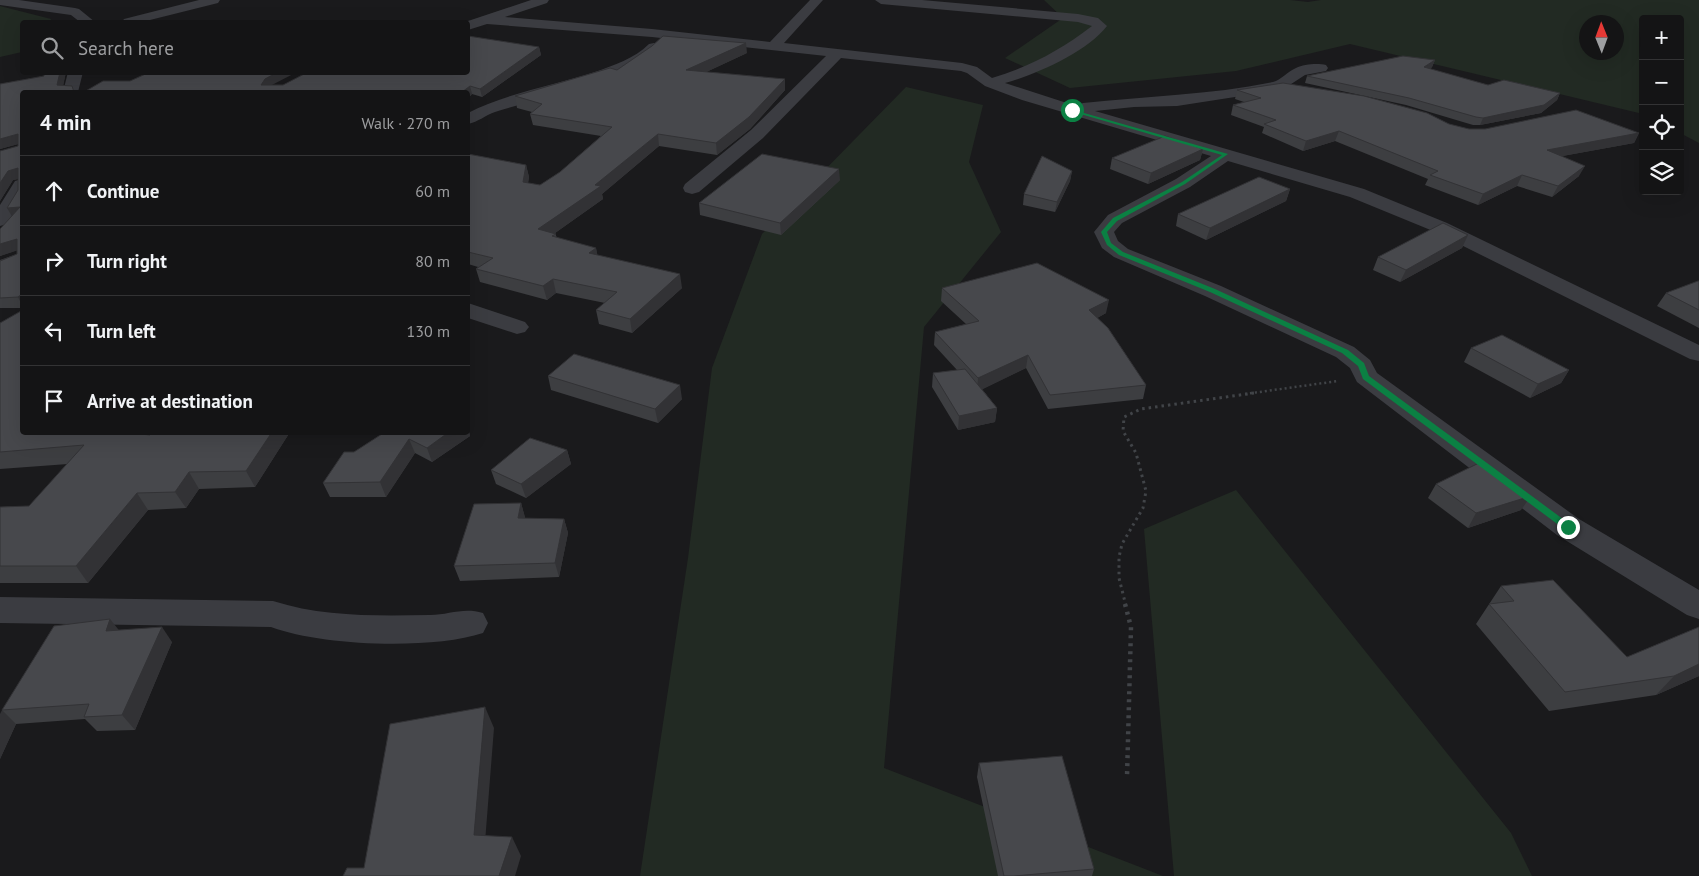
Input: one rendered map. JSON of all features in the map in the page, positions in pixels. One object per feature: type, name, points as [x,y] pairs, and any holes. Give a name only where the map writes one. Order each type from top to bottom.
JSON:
[{"type":"street","points":[[141,20],[214,0]]},
{"type":"street","points":[[470,25],[543,0]]},
{"type":"street","points":[[775,45],[817,0]]},
{"type":"street","points":[[881,0],[1078,18],[1100,26],[1082,41],[1033,70],[990,83]]},
{"type":"street","points":[[0,1],[75,12],[91,19]]},
{"type":"street","points":[[114,18],[124,20]]},
{"type":"street","points":[[488,20],[775,45],[962,67],[972,70],[990,83],[1028,97],[1357,193],[1440,227],[1699,354]]},
{"type":"street","points":[[470,119],[487,109],[573,84],[626,66],[653,48],[655,43],[652,33]]},
{"type":"street","points":[[692,188],[757,134],[838,53]]},
{"type":"street","points":[[1280,86],[1302,71],[1321,68]]},
{"type":"street","points":[[72,90],[75,75]]},
{"type":"street","points":[[1072,110],[1134,102],[1177,101],[1280,86],[1306,89]]},
{"type":"street","points":[[1226,154],[1184,183],[1115,220],[1104,232],[1109,244],[1121,254],[1213,291],[1345,352],[1362,365],[1366,377],[1568,527],[1699,606]]},
{"type":"street","points":[[0,220],[20,189]]},
{"type":"street","points":[[470,311],[517,327]]},
{"type":"street","points":[[0,610],[273,614],[295,622],[348,628],[433,628],[471,623]]},
{"type":"path","points":[[1127,778],[1131,627],[1119,578],[1119,557],[1122,544],[1143,508],[1146,491],[1136,453],[1123,431],[1124,416],[1141,409],[1366,377]]},
{"type":"shaded area","points":[[1044,0],[1290,0],[1308,2],[1321,0],[1699,0],[1699,143],[1684,135],[1684,15],[1639,15],[1639,113],[1350,44],[1236,71],[1070,88],[1005,58],[1063,18]]},
{"type":"shaded area","points":[[0,6],[51,19],[20,20],[20,52],[0,57]]},
{"type":"shaded area","points":[[906,87],[983,105],[969,162],[1001,232],[924,327],[884,768],[1163,876],[640,876],[688,558],[712,368],[762,234]]},
{"type":"shaded area","points":[[1236,490],[1511,833],[1532,876],[1174,876],[1144,529]]},
{"type":"building","points":[[470,36],[539,47],[480,89],[470,86],[465,90],[87,90],[103,81],[130,81],[143,75],[272,75],[265,79],[261,85],[283,85],[302,75],[470,75]]},
{"type":"building","points":[[663,36],[746,43],[686,70],[785,79],[749,117],[716,143],[658,134],[595,185],[601,186],[538,229],[556,234],[552,236],[596,248],[589,253],[680,274],[630,319],[596,310],[617,292],[553,279],[543,286],[476,269],[493,258],[470,252],[470,154],[526,165],[523,182],[540,185],[560,172],[612,127],[530,114],[542,104],[515,96],[610,68],[617,70],[652,46]]},
{"type":"building","points":[[1403,56],[1435,60],[1424,67],[1488,85],[1504,80],[1560,93],[1544,105],[1483,118],[1409,98],[1307,76]]},
{"type":"building","points":[[59,75],[57,85],[72,86],[73,90],[20,90],[20,207],[7,208],[18,190],[18,168],[8,171],[0,183],[0,151],[18,146],[18,134],[0,139],[0,84]]},
{"type":"building","points":[[1283,83],[1364,96],[1427,113],[1449,124],[1469,129],[1485,129],[1576,110],[1639,133],[1547,150],[1585,166],[1558,186],[1522,175],[1483,194],[1430,175],[1438,171],[1339,131],[1306,141],[1264,124],[1276,120],[1233,105],[1261,98],[1237,90]]},
{"type":"building","points":[[1165,136],[1203,149],[1151,173],[1112,158]]},
{"type":"building","points":[[762,154],[839,169],[780,223],[699,203]]},
{"type":"building","points":[[1042,156],[1072,171],[1057,202],[1024,194]]},
{"type":"building","points":[[1259,177],[1290,189],[1210,228],[1178,214]]},
{"type":"building","points":[[20,207],[20,296],[18,297],[0,298],[0,261],[17,254],[17,239],[0,244],[0,229]]},
{"type":"building","points":[[1443,223],[1468,235],[1406,270],[1378,257]]},
{"type":"building","points":[[1037,263],[1109,300],[1089,310],[1108,328],[1146,385],[1050,395],[1028,355],[978,378],[935,332],[979,321],[942,288]]},
{"type":"building","points":[[1699,281],[1699,310],[1666,293]]},
{"type":"building","points":[[20,312],[20,435],[270,435],[246,471],[189,472],[175,492],[137,493],[76,566],[0,566],[0,507],[29,506],[84,445],[0,452],[0,323]]},
{"type":"building","points":[[1502,335],[1569,370],[1538,384],[1471,348]]},
{"type":"building","points":[[574,354],[680,385],[655,409],[548,376]]},
{"type":"building","points":[[965,369],[997,408],[959,416],[933,373]]},
{"type":"building","points":[[380,435],[445,435],[427,448],[409,439],[380,482],[323,483],[344,452],[354,452]]},
{"type":"building","points":[[530,438],[567,450],[521,484],[491,470]]},
{"type":"building","points":[[1481,462],[1531,496],[1476,513],[1436,484]]},
{"type":"building","points":[[521,503],[518,518],[564,519],[555,563],[454,566],[474,504]]},
{"type":"building","points":[[1553,580],[1627,657],[1699,627],[1699,664],[1674,676],[1565,692],[1489,604],[1514,601],[1501,586]]},
{"type":"building","points":[[110,619],[106,631],[162,627],[122,715],[84,717],[89,704],[2,710],[54,626]]},
{"type":"building","points":[[485,707],[474,835],[512,837],[499,876],[343,876],[347,868],[364,868],[390,724]]},
{"type":"building","points":[[1062,756],[1094,869],[1004,876],[979,763]]},
{"type":"route","points":[[1072,110],[1226,154],[1184,183],[1115,220],[1104,232],[1109,244],[1121,254],[1213,291],[1345,352],[1362,365],[1366,377],[1568,527]]}]
